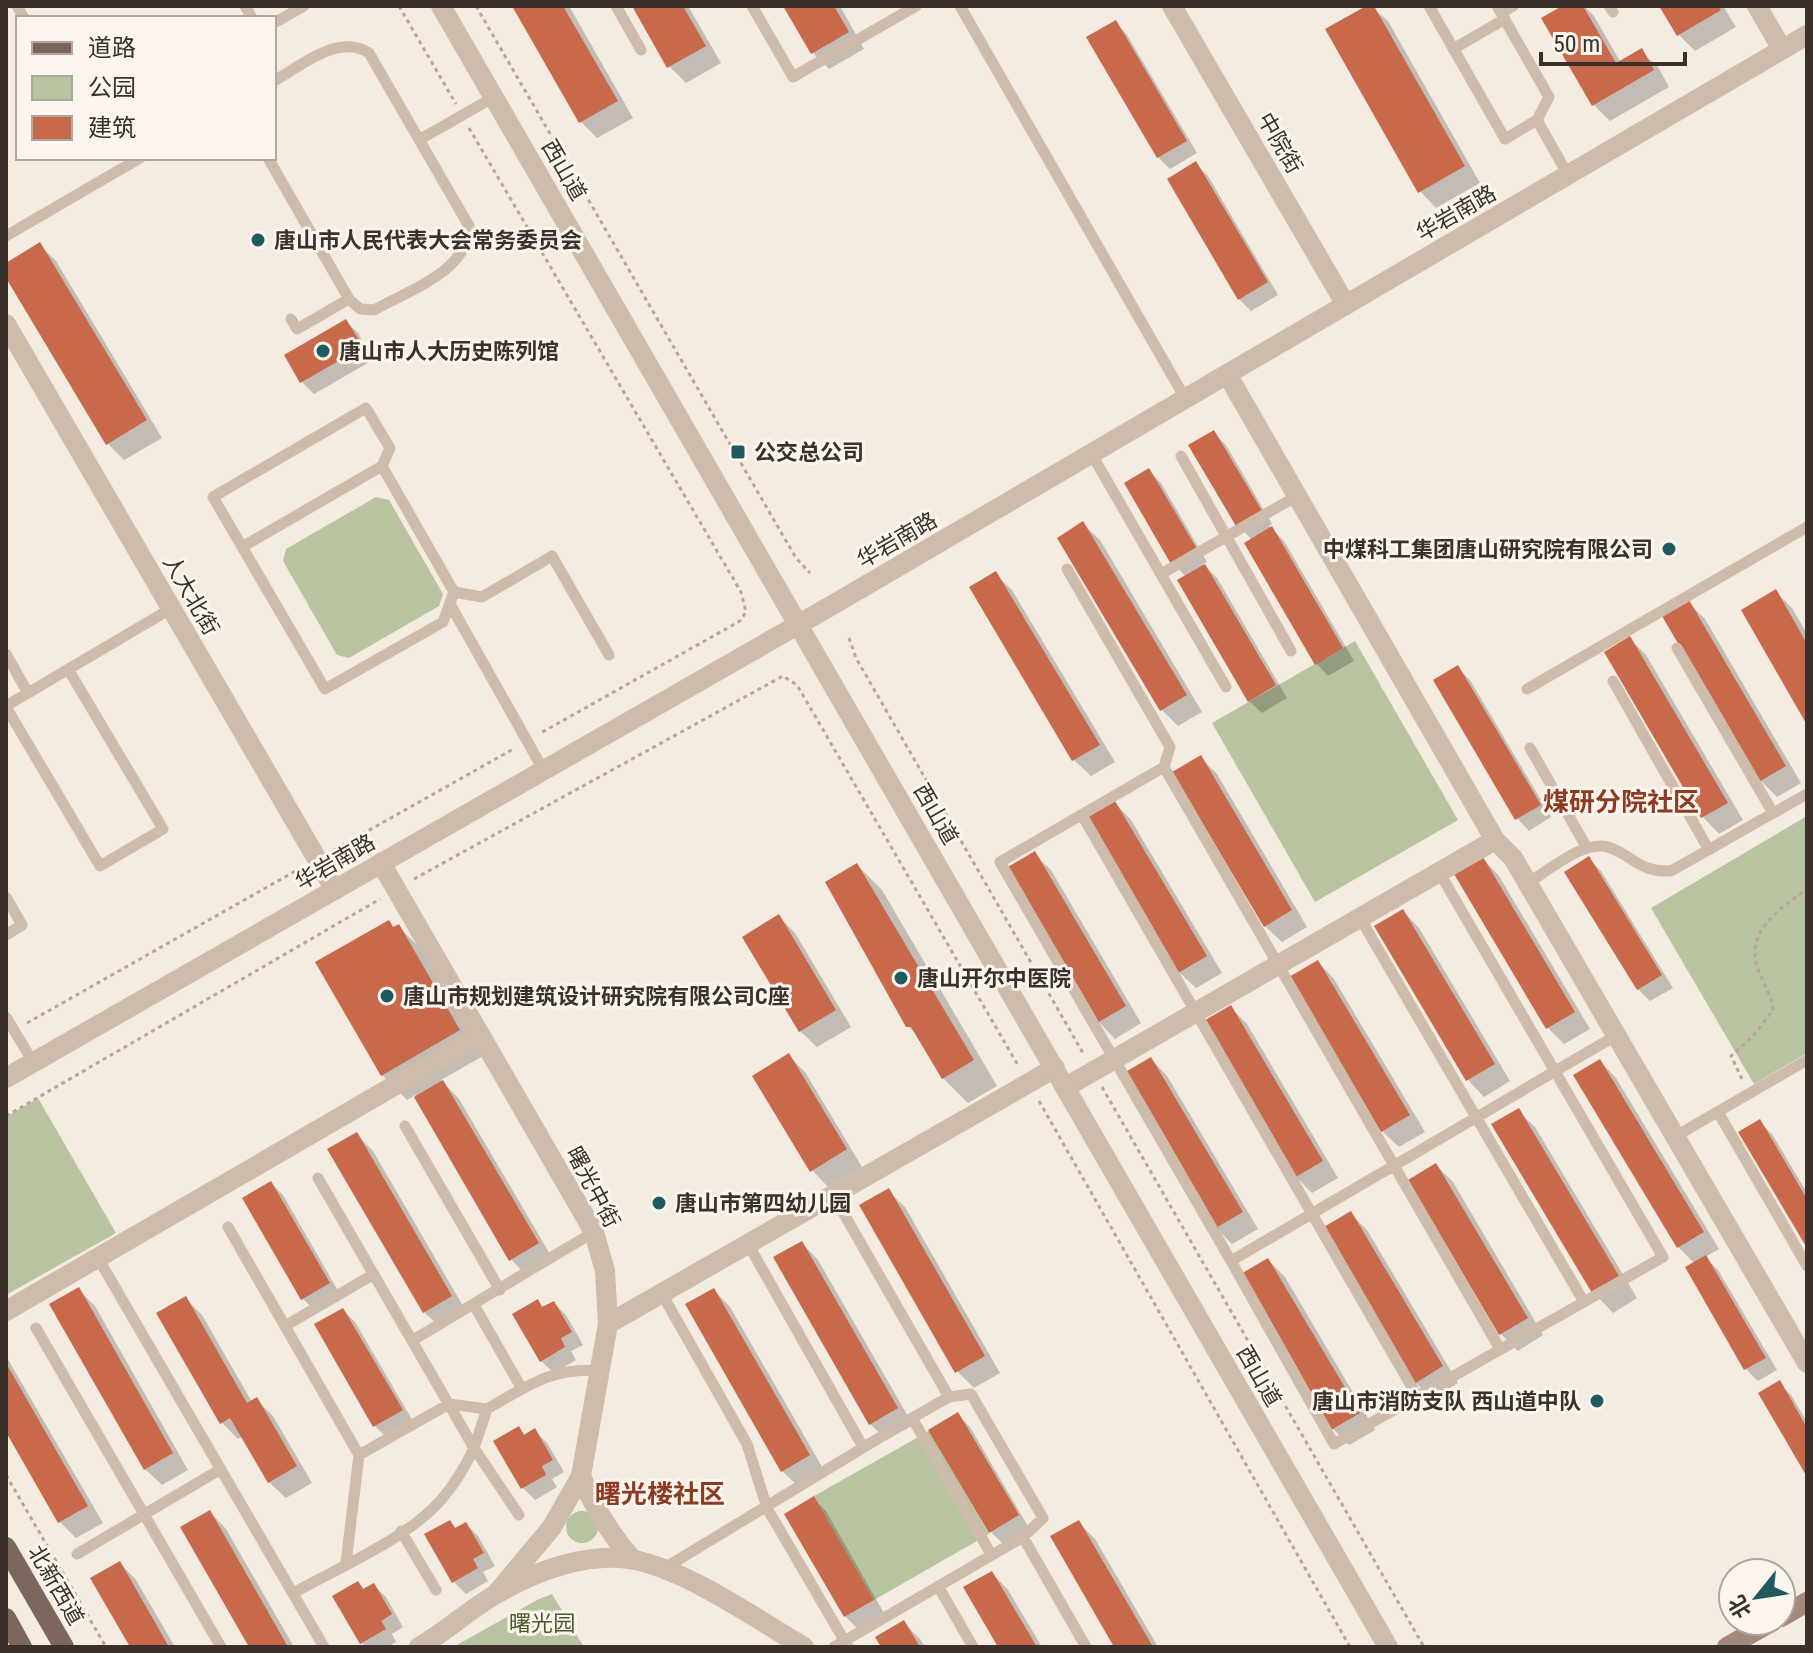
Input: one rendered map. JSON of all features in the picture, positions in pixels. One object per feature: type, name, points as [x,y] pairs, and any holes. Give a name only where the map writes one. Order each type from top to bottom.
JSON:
[{"type":"main road","name":"北新西道","points":[[6,1547],[64,1647]]},
{"type":"main road","points":[[6,1618],[22,1647]]},
{"type":"main road","points":[[1727,1647],[1745,1637]]},
{"type":"street","name":"西山道","points":[[441,6],[1388,1647]]},
{"type":"street","name":"中院街","points":[[1172,6],[1346,305]]},
{"type":"street","points":[[1757,6],[1782,49]]},
{"type":"street","name":"华岩南路","points":[[6,1078],[799,624],[1807,35]]},
{"type":"street","name":"人大北街","points":[[6,324],[335,890]]},
{"type":"street","points":[[1227,374],[1495,840],[1513,858],[1528,883],[1807,1363]]},
{"type":"street","points":[[1066,1087],[1495,840]]},
{"type":"street","name":"曙光中街","points":[[381,863],[594,1232],[605,1271],[608,1324],[581,1476],[569,1501],[534,1553],[496,1594]]},
{"type":"street","points":[[6,1311],[480,1036]]},
{"type":"street","points":[[608,1324],[1055,1068]]},
{"type":"street","points":[[581,1476],[593,1505],[615,1540],[633,1560]]},
{"type":"street","name":"曙光中街","points":[[419,1647],[496,1594],[558,1566],[633,1560],[662,1569],[804,1647]]},
{"type":"lane","points":[[276,22],[304,6]]},
{"type":"lane","points":[[616,6],[641,50]]},
{"type":"lane","points":[[752,6],[793,77],[909,8]]},
{"type":"lane","points":[[960,6],[1185,398]]},
{"type":"lane","points":[[1429,6],[1505,139],[1537,120],[1549,97],[1501,13]]},
{"type":"lane","points":[[1453,49],[1513,6]]},
{"type":"lane","points":[[269,160],[349,299],[360,309],[374,310],[452,265],[463,254],[469,240],[469,226],[369,53],[360,47],[330,49],[276,80]]},
{"type":"lane","points":[[419,140],[494,97]]},
{"type":"lane","points":[[1537,120],[1568,175]]},
{"type":"lane","points":[[6,236],[137,160]]},
{"type":"lane","points":[[291,319],[297,329],[349,299]]},
{"type":"lane","points":[[242,547],[382,466],[390,448],[366,408],[213,497],[242,547],[325,689],[443,622],[454,592],[382,466]]},
{"type":"lane","points":[[1091,453],[1226,687]]},
{"type":"lane","points":[[1181,456],[1291,651]]},
{"type":"lane","points":[[1161,574],[1297,496]]},
{"type":"lane","points":[[1527,689],[1807,527]]},
{"type":"lane","points":[[454,592],[482,597],[552,556],[609,655]]},
{"type":"lane","points":[[1067,569],[1170,747],[1164,767],[1000,862],[1334,1444],[1663,1257],[1439,872]]},
{"type":"lane","points":[[450,604],[544,771]]},
{"type":"lane","points":[[68,669],[163,829],[100,866],[6,706],[68,669],[172,608]]},
{"type":"lane","points":[[1677,648],[1773,813]]},
{"type":"lane","points":[[6,654],[28,693]]},
{"type":"lane","points":[[1613,681],[1709,850]]},
{"type":"lane","points":[[1530,748],[1587,848]]},
{"type":"lane","points":[[1164,767],[1500,1349]]},
{"type":"lane","points":[[1528,883],[1587,848],[1606,847],[1651,872],[1671,871],[1807,794]]},
{"type":"lane","points":[[1082,815],[1417,1396]]},
{"type":"lane","points":[[6,897],[22,925],[6,935]]},
{"type":"lane","points":[[1360,918],[1584,1302]]},
{"type":"lane","points":[[6,1017],[33,1062]]},
{"type":"lane","points":[[1231,1261],[1617,1035]]},
{"type":"lane","points":[[1676,1136],[1807,1060]]},
{"type":"lane","points":[[1718,1112],[1807,1266]]},
{"type":"lane","points":[[405,1126],[500,1290]]},
{"type":"lane","points":[[318,1178],[474,1448],[519,1515]]},
{"type":"lane","points":[[833,1195],[949,1397]]},
{"type":"lane","points":[[228,1227],[359,1455],[346,1563]]},
{"type":"lane","points":[[413,1340],[594,1232]]},
{"type":"lane","points":[[748,1244],[863,1447]]},
{"type":"lane","points":[[98,1258],[324,1647]]},
{"type":"lane","points":[[285,1326],[374,1274]]},
{"type":"lane","points":[[662,1294],[747,1444],[767,1508],[842,1645],[1023,1537],[1043,1518],[971,1394],[949,1397],[767,1508],[662,1569]]},
{"type":"lane","points":[[474,1305],[522,1389]]},
{"type":"lane","points":[[36,1328],[221,1647]]},
{"type":"lane","points":[[359,1455],[449,1404],[487,1409],[553,1373],[576,1368],[602,1371]]},
{"type":"lane","points":[[293,1593],[401,1531],[439,1503],[460,1476],[474,1448],[487,1409]]},
{"type":"lane","points":[[912,1418],[991,1554]]},
{"type":"lane","points":[[77,1554],[221,1469]]},
{"type":"lane","points":[[401,1531],[436,1590]]},
{"type":"lane","points":[[1023,1537],[1086,1647]]},
{"type":"lane","points":[[938,1586],[973,1647]]},
{"type":"path","points":[[14,1030],[740,621],[746,612],[741,592],[399,6]]},
{"type":"path","points":[[476,6],[796,558],[810,573]]},
{"type":"path","points":[[849,638],[856,658],[1424,1647]]},
{"type":"path","points":[[783,676],[797,685],[1029,1083],[1350,1647]]},
{"type":"path","points":[[1749,1094],[1731,1056],[1753,1036],[1773,1010],[1771,994],[1755,956],[1763,927],[1807,889]]},
{"type":"path","points":[[6,1475],[106,1647]]},
{"type":"green space","points":[[376,497],[389,500],[443,594],[439,606],[349,658],[337,655],[283,561],[286,549]]},
{"type":"green space","points":[[1355,641],[1458,820],[1315,902],[1212,723]]},
{"type":"green space","points":[[1807,816],[1807,1053],[1754,1084],[1651,908]]},
{"type":"green space","points":[[38,1098],[116,1233],[6,1295],[6,1117]]},
{"type":"green space","points":[[929,1431],[989,1534],[874,1600],[814,1496]]},
{"type":"green space","points":[[582,1511],[593,1516],[598,1527],[593,1538],[582,1543],[571,1538],[566,1527],[571,1516]]},
{"type":"green space","name":"曙光园","points":[[552,1594],[584,1647],[453,1647],[539,1599]]},
{"type":"building","points":[[512,6],[563,6],[618,101],[579,123]]},
{"type":"building","points":[[632,6],[683,6],[706,46],[667,68]]},
{"type":"building","points":[[783,6],[834,6],[849,32],[811,54]]},
{"type":"building","points":[[1366,6],[1374,6],[1465,166],[1418,193],[1325,29]]},
{"type":"building","points":[[1562,6],[1583,6],[1616,63],[1642,48],[1654,70],[1592,106],[1541,18]]},
{"type":"building","points":[[1659,6],[1718,6],[1721,10],[1677,36]]},
{"type":"building","points":[[1116,20],[1187,141],[1157,158],[1086,37]]},
{"type":"building","points":[[1196,161],[1268,282],[1238,300],[1167,179]]},
{"type":"building","points":[[40,242],[147,420],[106,445],[6,278],[6,263]]},
{"type":"building","name":"唐山市人大历史陈列馆","points":[[346,319],[363,347],[300,383],[284,355]]},
{"type":"building","points":[[1214,430],[1262,511],[1236,526],[1188,445]]},
{"type":"building","points":[[1149,468],[1197,549],[1171,564],[1124,483]]},
{"type":"building","points":[[1083,521],[1187,695],[1160,711],[1057,538]]},
{"type":"building","points":[[1272,526],[1343,648],[1315,665],[1244,543]]},
{"type":"building","points":[[1205,564],[1276,685],[1248,702],[1177,580]]},
{"type":"building","points":[[996,571],[1100,745],[1072,761],[969,587]]},
{"type":"building","points":[[1776,589],[1807,644],[1807,725],[1741,610]]},
{"type":"building","points":[[1689,600],[1786,766],[1759,782],[1662,616]]},
{"type":"building","points":[[1630,636],[1728,803],[1701,818],[1604,652]]},
{"type":"building","points":[[1458,665],[1541,805],[1515,820],[1433,680]]},
{"type":"building","points":[[1201,755],[1292,910],[1264,927],[1172,772]]},
{"type":"building","points":[[1115,801],[1207,956],[1178,973],[1086,818]]},
{"type":"building","points":[[1035,851],[1126,1006],[1097,1023],[1006,868]]},
{"type":"building","points":[[1589,856],[1662,975],[1637,990],[1564,872]]},
{"type":"building","points":[[1483,857],[1575,1012],[1546,1029],[1454,874]]},
{"type":"building","name":"唐山开尔中医院","points":[[857,863],[974,1060],[942,1079],[911,1027],[906,1027],[825,882]]},
{"type":"building","points":[[1403,909],[1495,1064],[1466,1081],[1374,926]]},
{"type":"building","points":[[779,914],[836,1010],[799,1032],[742,937]]},
{"type":"building","name":"唐山市规划建筑设计研究院有限公司C座","points":[[389,920],[393,927],[399,924],[460,1030],[381,1076],[315,962]]},
{"type":"building","points":[[1318,960],[1410,1115],[1381,1132],[1289,977]]},
{"type":"building","points":[[1231,1005],[1323,1161],[1294,1178],[1202,1022]]},
{"type":"building","points":[[789,1053],[847,1149],[810,1172],[752,1076]]},
{"type":"building","points":[[1151,1057],[1243,1212],[1214,1229],[1122,1074]]},
{"type":"building","points":[[1600,1059],[1704,1232],[1677,1248],[1573,1075]]},
{"type":"building","points":[[443,1080],[539,1243],[509,1261],[414,1097]]},
{"type":"building","points":[[1519,1108],[1622,1281],[1595,1298],[1491,1124]]},
{"type":"building","points":[[1760,1119],[1807,1199],[1807,1248],[1738,1132]]},
{"type":"building","points":[[357,1132],[452,1296],[423,1313],[327,1149]]},
{"type":"building","points":[[1436,1163],[1528,1318],[1499,1335],[1408,1180]]},
{"type":"building","points":[[271,1181],[330,1283],[301,1300],[242,1198]]},
{"type":"building","points":[[889,1188],[985,1356],[955,1373],[859,1205]]},
{"type":"building","points":[[1351,1211],[1443,1366],[1414,1384],[1322,1228]]},
{"type":"building","points":[[802,1241],[898,1408],[869,1425],[773,1257]]},
{"type":"building","points":[[1706,1255],[1766,1358],[1744,1370],[1685,1267]]},
{"type":"building","points":[[1268,1258],[1360,1413],[1331,1430],[1239,1275]]},
{"type":"building","points":[[79,1287],[173,1453],[144,1470],[49,1304]]},
{"type":"building","points":[[714,1288],[810,1455],[781,1472],[685,1304]]},
{"type":"building","points":[[186,1296],[247,1403],[257,1397],[297,1466],[268,1483],[230,1418],[220,1424],[156,1313]]},
{"type":"building","points":[[538,1299],[542,1307],[554,1301],[572,1332],[561,1338],[565,1347],[540,1362],[512,1314]]},
{"type":"building","points":[[343,1308],[403,1410],[373,1427],[314,1324]]},
{"type":"building","points":[[6,1363],[88,1506],[58,1523],[6,1432]]},
{"type":"building","points":[[1780,1380],[1807,1428],[1807,1477],[1758,1393]]},
{"type":"building","points":[[958,1412],[1019,1515],[989,1533],[928,1430]]},
{"type":"building","points":[[519,1426],[524,1435],[535,1428],[553,1460],[542,1466],[546,1475],[521,1489],[493,1441]]},
{"type":"building","points":[[814,1496],[874,1600],[844,1617],[784,1514]]},
{"type":"building","points":[[210,1510],[288,1647],[249,1647],[180,1527]]},
{"type":"building","points":[[450,1520],[455,1528],[466,1522],[484,1553],[473,1559],[478,1568],[452,1583],[424,1534]]},
{"type":"building","points":[[1079,1520],[1153,1647],[1114,1647],[1050,1536]]},
{"type":"building","points":[[120,1561],[169,1647],[130,1647],[90,1578]]},
{"type":"building","points":[[992,1571],[1037,1647],[998,1647],[963,1587]]},
{"type":"building","points":[[358,1581],[363,1589],[374,1583],[392,1614],[381,1621],[386,1629],[360,1644],[332,1596]]},
{"type":"building","points":[[904,1620],[920,1647],[881,1647],[875,1637]]},
{"type":"place","name":"唐山市人民代表大会常务委员会","points":[[258,240]]},
{"type":"place","name":"唐山市人大历史陈列馆","points":[[323,351]]},
{"type":"place","name":"公交总公司","points":[[738,452]]},
{"type":"place","name":"中煤科工集团唐山研究院有限公司","points":[[1669,549]]},
{"type":"place","name":"唐山开尔中医院","points":[[901,978]]},
{"type":"place","name":"唐山市规划建筑设计研究院有限公司C座","points":[[387,996]]},
{"type":"place","name":"唐山市第四幼儿园","points":[[659,1203]]},
{"type":"place","name":"唐山市消防支队 西山道中队","points":[[1597,1401]]},
{"type":"district","name":"煤研分院社区","points":[[1621,802]]},
{"type":"district","name":"曙光楼社区","points":[[660,1494]]}]
